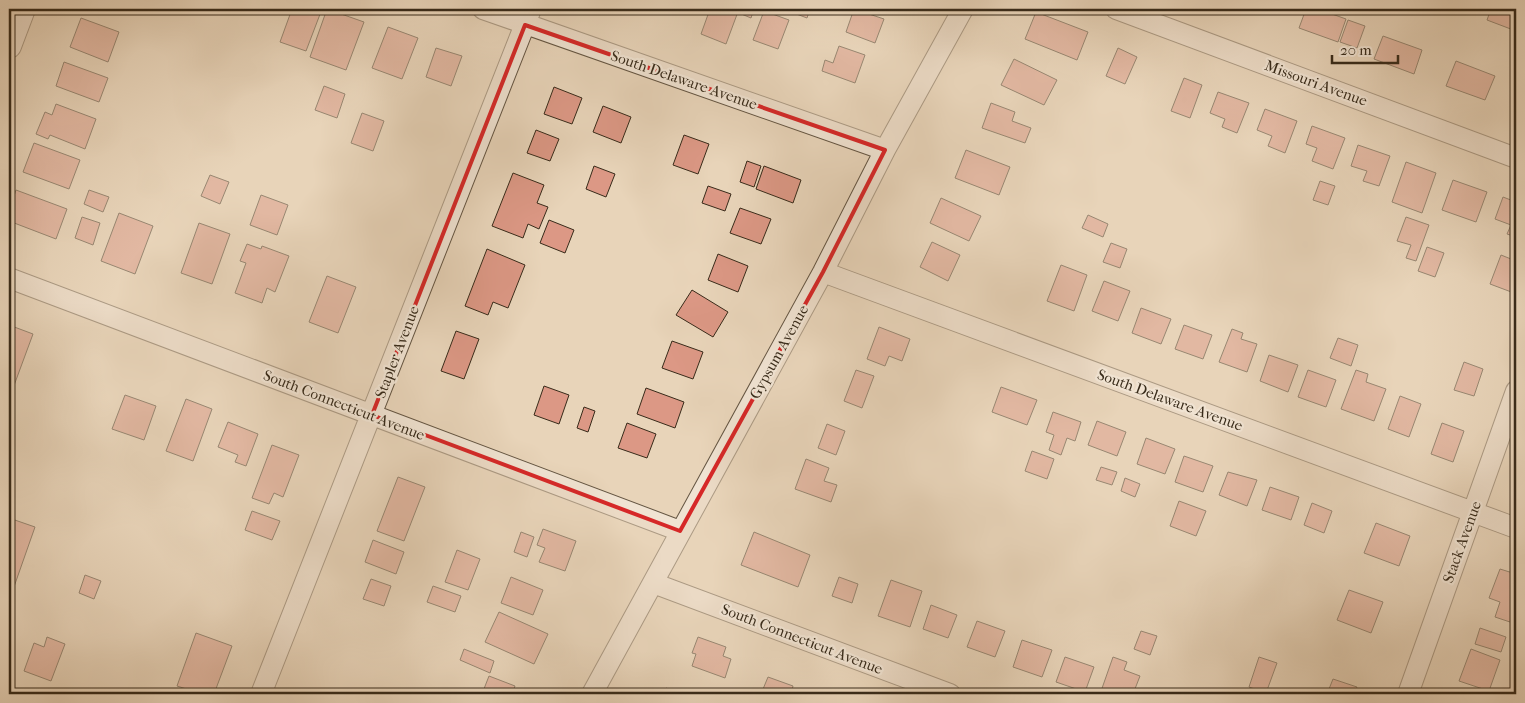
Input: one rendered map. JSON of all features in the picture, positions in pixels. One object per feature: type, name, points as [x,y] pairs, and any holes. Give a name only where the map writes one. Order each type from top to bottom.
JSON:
[{"type":"street","points":[[9,46],[23,9]]},
{"type":"street","name":"South Delaware Avenue","points":[[483,9],[528,17],[885,150]]},
{"type":"street","name":"Gypsum Avenue","points":[[592,694],[823,272],[885,150],[963,9]]},
{"type":"street","name":"Missouri Avenue","points":[[1116,9],[1516,158]]},
{"type":"street","name":"Stapler Avenue","points":[[261,694],[528,17]]},
{"type":"street","name":"South Delaware Avenue","points":[[823,272],[1516,528]]},
{"type":"street","name":"South Connecticut Avenue","points":[[9,278],[680,531]]},
{"type":"street","name":"Stack Avenue","points":[[1408,694],[1516,391]]},
{"type":"street","name":"South Connecticut Avenue","points":[[653,583],[950,694]]},
{"type":"highlighted area","points":[[525,25],[885,150],[823,272],[680,531],[372,415]]},
{"type":"building","points":[[205,9],[222,9],[220,14]]},
{"type":"building","points":[[292,9],[322,9],[306,51],[280,42]]},
{"type":"building","points":[[327,9],[364,22],[346,70],[310,57]]},
{"type":"building","points":[[710,9],[739,9],[726,44],[701,34]]},
{"type":"building","points":[[741,9],[754,9],[751,18],[739,13]]},
{"type":"building","points":[[786,9],[810,9],[807,18]]},
{"type":"building","points":[[854,9],[884,19],[875,43],[846,32]]},
{"type":"building","points":[[1306,9],[1318,9],[1346,19],[1338,42],[1299,28]]},
{"type":"building","points":[[1491,9],[1516,9],[1516,31],[1487,20]]},
{"type":"building","points":[[764,11],[789,20],[778,49],[753,40]]},
{"type":"building","points":[[1036,12],[1088,32],[1077,60],[1025,39]]},
{"type":"building","points":[[81,18],[119,32],[108,62],[70,47]]},
{"type":"building","points":[[1348,20],[1365,26],[1357,48],[1340,42]]},
{"type":"building","points":[[388,27],[418,38],[402,79],[372,68]]},
{"type":"building","points":[[1383,36],[1422,50],[1414,74],[1374,59]]},
{"type":"building","points":[[839,46],[865,55],[855,83],[822,71],[825,60],[833,63]]},
{"type":"building","points":[[436,48],[462,56],[451,86],[426,77]]},
{"type":"building","points":[[1118,48],[1137,57],[1125,84],[1106,76]]},
{"type":"building","points":[[1014,59],[1057,80],[1044,105],[1001,85]]},
{"type":"building","points":[[1456,61],[1495,76],[1485,100],[1446,86]]},
{"type":"building","points":[[64,62],[108,78],[99,102],[56,86]]},
{"type":"building","points":[[1184,78],[1202,85],[1190,118],[1171,111]]},
{"type":"building","points":[[324,86],[345,94],[337,118],[315,110]]},
{"type":"building","points":[[554,87],[582,98],[572,124],[544,114]]},
{"type":"building","points":[[1218,92],[1249,103],[1237,133],[1222,127],[1225,119],[1210,113]]},
{"type":"building","points":[[991,103],[1015,112],[1012,121],[1031,128],[1025,143],[982,128]]},
{"type":"building","points":[[56,104],[96,119],[85,149],[50,135],[48,139],[36,134],[45,112],[52,115]]},
{"type":"building","points":[[603,106],[631,117],[621,143],[593,132]]},
{"type":"building","points":[[1265,109],[1297,121],[1285,153],[1268,146],[1272,136],[1257,130]]},
{"type":"building","points":[[362,113],[384,121],[373,151],[351,143]]},
{"type":"building","points":[[1312,126],[1345,138],[1333,169],[1312,161],[1317,148],[1306,144]]},
{"type":"building","points":[[536,130],[559,139],[550,161],[527,153]]},
{"type":"building","points":[[684,135],[709,144],[698,174],[673,165]]},
{"type":"building","points":[[34,143],[80,160],[69,189],[23,172]]},
{"type":"building","points":[[1358,145],[1390,156],[1379,186],[1363,181],[1367,171],[1351,166]]},
{"type":"building","points":[[966,150],[1010,167],[999,195],[955,178]]},
{"type":"building","points":[[747,161],[761,166],[754,187],[740,182]]},
{"type":"building","points":[[1406,162],[1436,173],[1422,213],[1392,202]]},
{"type":"building","points":[[594,166],[615,174],[606,197],[586,189]]},
{"type":"building","points":[[764,166],[801,180],[793,203],[756,189]]},
{"type":"building","points":[[513,173],[544,185],[537,203],[548,207],[539,229],[528,224],[523,238],[492,226]]},
{"type":"building","points":[[210,175],[229,182],[220,204],[201,196]]},
{"type":"building","points":[[1453,180],[1487,192],[1476,222],[1442,210]]},
{"type":"building","points":[[1320,181],[1335,186],[1328,205],[1313,200]]},
{"type":"building","points":[[708,186],[731,194],[725,211],[702,203]]},
{"type":"building","points":[[16,190],[67,209],[56,239],[9,221],[9,211]]},
{"type":"building","points":[[89,190],[109,197],[103,212],[84,204]]},
{"type":"building","points":[[261,195],[288,205],[277,235],[250,225]]},
{"type":"building","points":[[1503,197],[1516,202],[1516,237],[1507,234],[1511,225],[1495,219]]},
{"type":"building","points":[[941,198],[981,216],[969,241],[930,223]]},
{"type":"building","points":[[740,208],[771,219],[761,244],[730,233]]},
{"type":"building","points":[[119,213],[153,226],[135,274],[101,261]]},
{"type":"building","points":[[1088,215],[1108,224],[1103,237],[1082,228]]},
{"type":"building","points":[[82,217],[100,223],[93,245],[75,238]]},
{"type":"building","points":[[1406,217],[1429,225],[1416,261],[1406,258],[1411,245],[1397,241]]},
{"type":"building","points":[[549,220],[574,230],[565,253],[540,243]]},
{"type":"building","points":[[199,223],[230,234],[212,284],[181,273]]},
{"type":"building","points":[[932,242],[960,255],[948,281],[920,267]]},
{"type":"building","points":[[1111,243],[1127,249],[1120,268],[1103,262]]},
{"type":"building","points":[[247,244],[261,249],[262,246],[289,256],[275,292],[267,288],[262,303],[235,293],[246,263],[240,261]]},
{"type":"building","points":[[1427,247],[1444,253],[1435,277],[1418,271]]},
{"type":"building","points":[[487,249],[525,265],[508,308],[493,302],[488,315],[465,306]]},
{"type":"building","points":[[718,254],[748,266],[738,292],[708,280]]},
{"type":"building","points":[[1501,255],[1516,261],[1514,293],[1490,284]]},
{"type":"building","points":[[1061,265],[1087,275],[1074,311],[1047,301]]},
{"type":"building","points":[[327,276],[356,287],[338,333],[309,322]]},
{"type":"building","points":[[1104,281],[1130,291],[1118,321],[1092,311]]},
{"type":"building","points":[[692,290],[728,312],[713,337],[676,315]]},
{"type":"building","points":[[1141,308],[1171,319],[1161,344],[1132,333]]},
{"type":"building","points":[[9,325],[33,334],[9,399]]},
{"type":"building","points":[[1184,325],[1212,335],[1203,359],[1175,349]]},
{"type":"building","points":[[879,327],[910,339],[902,361],[889,356],[885,366],[867,359]]},
{"type":"building","points":[[1232,329],[1243,333],[1241,339],[1257,344],[1247,372],[1219,362]]},
{"type":"building","points":[[456,331],[479,339],[464,379],[441,371]]},
{"type":"building","points":[[1338,338],[1358,345],[1351,366],[1330,358]]},
{"type":"building","points":[[672,341],[703,352],[693,379],[662,368]]},
{"type":"building","points":[[1269,355],[1298,365],[1288,392],[1260,381]]},
{"type":"building","points":[[1464,362],[1483,369],[1474,396],[1454,390]]},
{"type":"building","points":[[856,370],[874,376],[862,408],[844,401]]},
{"type":"building","points":[[1308,370],[1336,380],[1326,407],[1298,397]]},
{"type":"building","points":[[1356,370],[1368,374],[1366,382],[1386,389],[1374,421],[1341,409]]},
{"type":"building","points":[[544,386],[569,395],[559,424],[534,415]]},
{"type":"building","points":[[1001,387],[1037,400],[1027,425],[992,412]]},
{"type":"building","points":[[646,388],[684,402],[675,428],[637,414]]},
{"type":"building","points":[[125,395],[156,406],[144,440],[112,429]]},
{"type":"building","points":[[1400,396],[1421,404],[1409,437],[1388,429]]},
{"type":"building","points":[[186,399],[212,409],[193,461],[166,451]]},
{"type":"building","points":[[584,407],[595,411],[588,432],[577,428]]},
{"type":"building","points":[[1053,412],[1081,422],[1075,441],[1067,438],[1061,455],[1049,450],[1054,435],[1046,432]]},
{"type":"building","points":[[1097,421],[1126,432],[1117,456],[1088,445]]},
{"type":"building","points":[[228,422],[258,434],[246,466],[235,462],[238,455],[218,447]]},
{"type":"building","points":[[627,423],[656,434],[647,458],[618,448]]},
{"type":"building","points":[[1442,423],[1464,431],[1453,462],[1431,454]]},
{"type":"building","points":[[827,424],[845,431],[836,455],[818,448]]},
{"type":"building","points":[[1146,438],[1175,449],[1165,474],[1137,464]]},
{"type":"building","points":[[272,445],[299,455],[283,497],[274,493],[269,504],[252,498]]},
{"type":"building","points":[[1032,451],[1054,459],[1047,479],[1025,471]]},
{"type":"building","points":[[1184,456],[1213,466],[1203,492],[1175,482]]},
{"type":"building","points":[[806,459],[829,468],[824,481],[837,485],[831,502],[795,489]]},
{"type":"building","points":[[1101,467],[1117,472],[1112,485],[1096,480]]},
{"type":"building","points":[[1228,472],[1257,480],[1247,506],[1219,495]]},
{"type":"building","points":[[398,477],[425,487],[404,541],[377,531]]},
{"type":"building","points":[[1125,478],[1140,484],[1135,497],[1121,491]]},
{"type":"building","points":[[1270,487],[1299,497],[1291,520],[1262,510]]},
{"type":"building","points":[[1179,501],[1206,511],[1196,536],[1170,526]]},
{"type":"building","points":[[1312,503],[1332,511],[1324,533],[1304,525]]},
{"type":"building","points":[[252,511],[280,521],[272,540],[245,530]]},
{"type":"building","points":[[9,518],[35,527],[9,601]]},
{"type":"building","points":[[1376,523],[1410,536],[1399,566],[1364,553]]},
{"type":"building","points":[[543,529],[576,541],[565,571],[539,562],[545,548],[537,545]]},
{"type":"building","points":[[521,532],[534,537],[527,557],[514,552]]},
{"type":"building","points":[[754,532],[810,555],[798,587],[741,565]]},
{"type":"building","points":[[373,540],[404,552],[396,574],[365,562]]},
{"type":"building","points":[[457,550],[480,559],[468,590],[445,582]]},
{"type":"building","points":[[1500,569],[1516,574],[1516,600],[1514,608],[1516,609],[1516,624],[1495,617],[1500,602],[1489,598]]},
{"type":"building","points":[[85,575],[101,581],[94,599],[79,593]]},
{"type":"building","points":[[511,577],[543,590],[533,615],[501,603]]},
{"type":"building","points":[[839,577],[858,584],[852,603],[832,596]]},
{"type":"building","points":[[371,579],[391,586],[384,606],[363,599]]},
{"type":"building","points":[[891,580],[922,591],[910,627],[878,616]]},
{"type":"building","points":[[433,586],[461,596],[455,612],[427,602]]},
{"type":"building","points":[[1349,590],[1383,602],[1371,633],[1337,620]]},
{"type":"building","points":[[931,605],[957,615],[948,638],[923,629]]},
{"type":"building","points":[[499,612],[548,634],[534,664],[485,642]]},
{"type":"building","points":[[977,621],[1005,631],[995,657],[967,647]]},
{"type":"building","points":[[1480,628],[1506,637],[1501,652],[1475,644]]},
{"type":"building","points":[[1141,631],[1157,636],[1150,655],[1134,649]]},
{"type":"building","points":[[196,633],[232,646],[214,694],[202,694],[177,686]]},
{"type":"building","points":[[47,637],[65,644],[51,681],[24,671],[34,643],[44,647]]},
{"type":"building","points":[[698,637],[726,647],[723,656],[731,659],[725,678],[692,666],[696,654],[692,653]]},
{"type":"building","points":[[1022,640],[1052,650],[1042,677],[1013,667]]},
{"type":"building","points":[[464,649],[494,661],[490,673],[460,660]]},
{"type":"building","points":[[1471,649],[1500,660],[1489,691],[1459,681]]},
{"type":"building","points":[[1065,657],[1094,667],[1085,692],[1056,682]]},
{"type":"building","points":[[1113,657],[1127,662],[1124,670],[1140,676],[1133,694],[1100,694]]},
{"type":"building","points":[[1259,657],[1277,663],[1266,693],[1249,687]]},
{"type":"building","points":[[489,676],[515,686],[512,694],[482,694]]},
{"type":"building","points":[[768,677],[793,686],[791,694],[761,694]]},
{"type":"building","points":[[1333,679],[1357,687],[1354,694],[1327,694]]},
{"type":"building","points":[[666,688],[683,694],[663,694]]}]
